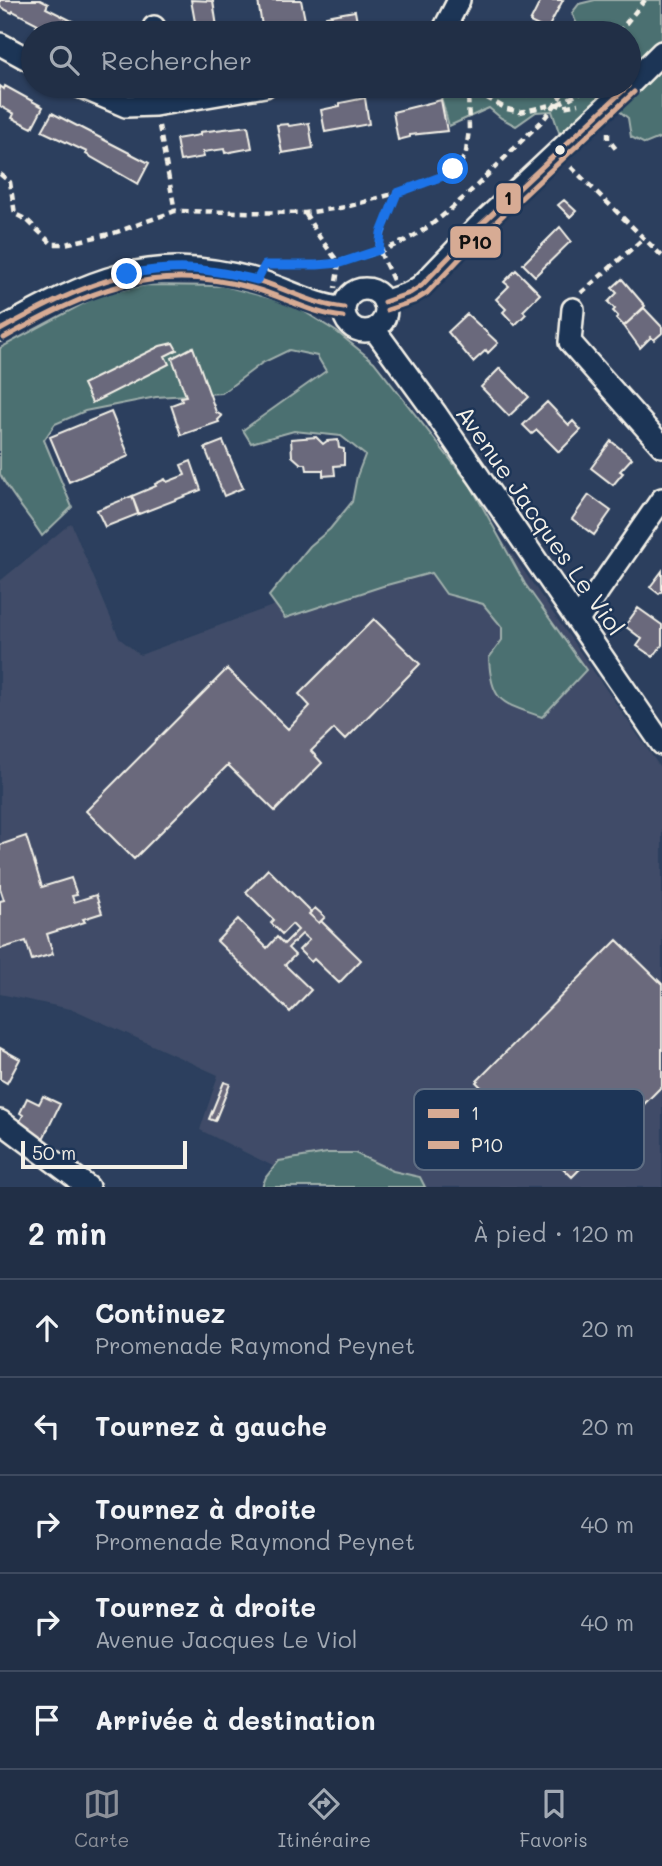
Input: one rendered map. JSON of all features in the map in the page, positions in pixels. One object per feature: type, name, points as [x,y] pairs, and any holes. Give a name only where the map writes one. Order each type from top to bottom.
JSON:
[{"type":"street","points":[[448,21],[459,0]]},
{"type":"street","points":[[0,44],[21,55]]},
{"type":"street","points":[[641,72],[662,52]]},
{"type":"street","points":[[107,98],[126,106],[162,98]]},
{"type":"street","points":[[0,330],[77,289],[127,274],[194,267],[257,280],[336,307],[355,328],[366,331],[374,329],[383,320],[392,299],[415,290],[430,277],[477,228],[615,98]]},
{"type":"street","points":[[336,307],[353,293],[364,289],[392,299]]},
{"type":"street","points":[[573,309],[570,342],[662,446]]},
{"type":"street","name":"Avenue Jacques Le Viol","points":[[374,329],[436,414],[662,744]]},
{"type":"street","points":[[578,620],[662,499]]},
{"type":"street","points":[[0,1121],[88,1187]]},
{"type":"path","points":[[628,21],[645,0]]},
{"type":"path","points":[[162,98],[175,211]]},
{"type":"path","points":[[0,174],[10,182],[15,214],[27,220],[52,244],[65,244],[114,233],[175,211],[305,213],[346,207],[397,193],[443,176],[461,163],[466,152],[469,130],[467,98]]},
{"type":"path","points":[[486,98],[507,109],[520,112],[571,98]]},
{"type":"path","points":[[257,280],[265,265],[340,263],[379,250],[430,225],[532,130],[559,98]]},
{"type":"path","points":[[556,104],[563,107],[583,105],[598,115],[608,127],[608,139],[616,149]]},
{"type":"path","points":[[532,130],[662,256]]},
{"type":"path","points":[[392,299],[379,250],[381,233],[397,193]]},
{"type":"path","points":[[305,213],[340,263],[336,307]]},
{"type":"path","points":[[573,309],[582,291],[644,238]]},
{"type":"shaded area","points":[[478,505],[662,770],[662,1187],[315,1187],[200,1130],[218,1075],[75,1010],[0,994],[0,581],[71,523],[119,638],[140,655],[367,571]]},
{"type":"green space","points":[[595,0],[662,0],[662,137],[645,144],[631,137],[628,118],[608,102],[560,135],[552,111],[536,112],[516,126],[489,108],[449,126],[441,98],[641,98],[641,21],[575,21],[572,13],[579,4]]},
{"type":"green space","points":[[147,285],[224,286],[292,304],[337,332],[374,362],[471,486],[525,584],[586,670],[542,717],[509,704],[496,693],[489,658],[502,640],[502,627],[483,604],[446,594],[431,573],[285,618],[269,596],[310,546],[330,529],[352,502],[357,476],[365,455],[341,436],[294,431],[251,443],[243,430],[326,371],[317,356],[289,350],[262,363],[222,393],[156,397],[85,411],[55,424],[44,440],[72,507],[42,536],[0,474],[0,348],[101,294]]},
{"type":"green space","points":[[327,1153],[355,1153],[393,1171],[420,1177],[425,1187],[262,1187],[266,1177],[279,1161]]},
{"type":"building","points":[[0,0],[40,0],[48,4],[46,8],[72,21],[32,21],[0,7]]},
{"type":"building","points":[[191,0],[213,1],[216,21],[195,21]]},
{"type":"building","points":[[301,0],[305,20],[261,21],[258,1]]},
{"type":"building","points":[[541,0],[563,0],[552,21],[530,21]]},
{"type":"building","points":[[355,11],[357,21],[327,21],[326,16]]},
{"type":"building","points":[[0,86],[4,89],[5,86],[21,95],[21,98],[27,98],[43,107],[32,128],[12,118],[14,114],[0,106]]},
{"type":"building","points":[[365,98],[369,124],[325,132],[321,110]]},
{"type":"building","points":[[441,100],[447,131],[410,135],[398,140],[393,112]]},
{"type":"building","points":[[52,113],[149,163],[138,184],[86,154],[87,152],[42,131]]},
{"type":"building","points":[[309,123],[313,148],[282,153],[277,125]]},
{"type":"building","points":[[248,126],[252,148],[225,153],[224,149],[203,152],[204,157],[180,161],[176,139],[200,135],[200,132]]},
{"type":"building","points":[[564,200],[576,211],[570,217],[558,205]]},
{"type":"building","points":[[560,227],[571,241],[535,276],[523,264]]},
{"type":"building","points":[[516,270],[540,294],[523,311],[526,314],[515,325],[503,312],[506,309],[496,299],[509,286],[504,282]]},
{"type":"building","points":[[622,279],[645,306],[624,326],[616,318],[618,316],[613,311],[615,309],[608,302],[617,293],[612,288]]},
{"type":"building","points":[[644,308],[662,327],[662,333],[654,340],[651,337],[640,348],[624,326]]},
{"type":"building","points":[[467,314],[498,343],[473,362],[448,332]]},
{"type":"building","points":[[173,343],[177,350],[165,356],[169,364],[92,403],[83,384],[160,346]]},
{"type":"building","points":[[193,347],[216,412],[222,416],[219,422],[181,435],[171,405],[182,401],[181,397],[186,396],[172,358]]},
{"type":"building","points":[[500,368],[529,397],[509,416],[481,387]]},
{"type":"building","points":[[547,402],[569,425],[573,421],[581,430],[559,452],[537,430],[532,434],[523,425]]},
{"type":"building","points":[[111,412],[129,456],[69,482],[50,437]]},
{"type":"building","points":[[316,437],[323,444],[338,440],[339,448],[344,449],[344,465],[334,466],[335,475],[323,476],[323,470],[307,470],[306,464],[301,464],[292,456],[291,439]]},
{"type":"building","points":[[223,441],[243,488],[224,496],[205,448]]},
{"type":"building","points":[[611,441],[632,458],[620,471],[623,473],[613,485],[591,468]]},
{"type":"building","points":[[191,461],[201,490],[139,514],[132,496],[156,486],[155,484],[165,479],[167,482],[185,475],[181,465]]},
{"type":"building","points":[[589,495],[611,511],[594,535],[572,519]]},
{"type":"building","points":[[132,496],[138,514],[105,527],[97,510]]},
{"type":"building","points":[[662,571],[662,591],[659,594],[650,587]]},
{"type":"building","points":[[638,608],[662,625],[662,645],[653,657],[637,646],[642,639],[625,626]]},
{"type":"building","points":[[374,619],[420,664],[345,740],[334,729],[311,751],[322,763],[275,811],[228,765],[134,859],[86,811],[227,669],[288,729],[310,706],[299,694]]},
{"type":"building","points":[[26,836],[42,887],[71,878],[77,895],[72,896],[74,902],[96,895],[102,913],[83,919],[85,922],[47,934],[53,954],[32,960],[26,941],[0,949],[0,901],[4,900],[0,888],[0,845]]},
{"type":"building","points":[[268,869],[311,912],[309,914],[319,923],[321,921],[361,960],[339,983],[314,959],[311,962],[299,950],[309,940],[302,934],[288,948],[295,955],[285,965],[311,990],[290,1012],[217,941],[238,919],[267,948],[277,937],[284,944],[298,930],[292,924],[282,934],[271,923],[274,920],[246,892]]},
{"type":"building","points":[[315,908],[325,917],[319,923],[309,914]]},
{"type":"building","points":[[617,940],[662,984],[662,1086],[644,1104],[644,1089],[483,1089],[476,1082]]},
{"type":"building","points":[[0,1048],[20,1059],[7,1083],[0,1079]]},
{"type":"building","points":[[224,1082],[230,1084],[215,1121],[209,1119]]},
{"type":"building","points":[[43,1096],[60,1104],[43,1139],[17,1127],[27,1098],[39,1104]]},
{"type":"building","points":[[565,1170],[579,1170],[572,1177]]},
{"type":"transit line","name":"1","points":[[384,302],[421,286],[477,228],[615,98]]},
{"type":"transit line","name":"P10","points":[[387,310],[414,301],[427,293],[483,234],[628,98]]},
{"type":"transit line","name":"1","points":[[0,330],[62,298],[121,276],[183,269],[217,271],[253,279],[321,303],[344,308]]},
{"type":"transit line","name":"P10","points":[[4,338],[94,294],[123,285],[183,278],[216,280],[252,288],[320,312],[343,317]]},
{"type":"route","points":[[127,274],[194,267],[257,280],[265,265],[340,263],[379,250],[381,233],[397,193],[443,176],[453,169]]}]
